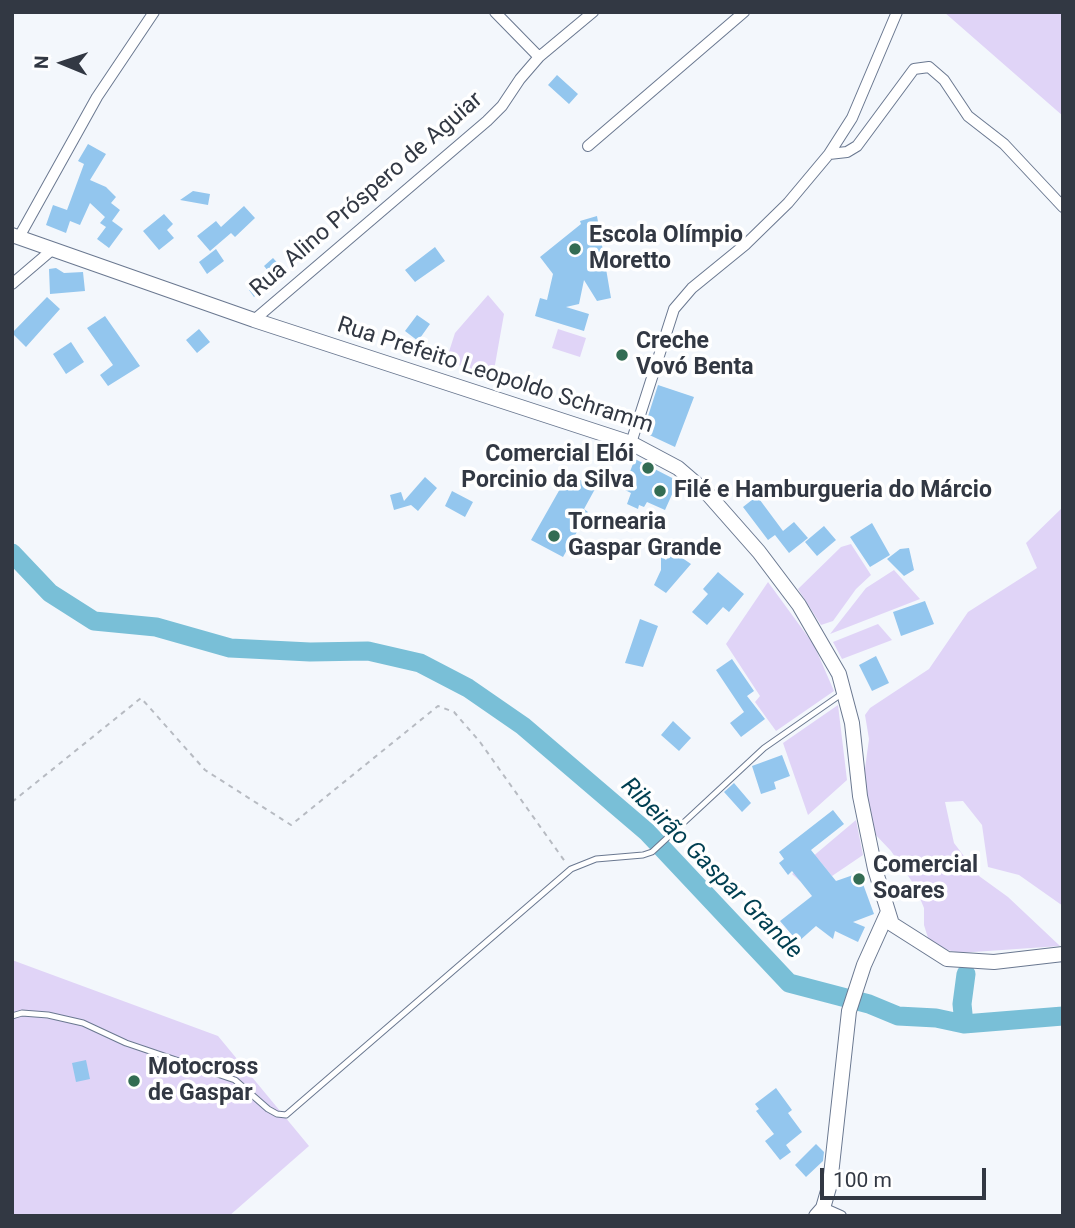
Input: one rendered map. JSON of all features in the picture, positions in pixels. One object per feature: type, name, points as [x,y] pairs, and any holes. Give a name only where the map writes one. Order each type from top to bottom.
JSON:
[{"type":"street","points":[[16,237],[97,96],[154,12]]},
{"type":"street","points":[[495,12],[539,57]]},
{"type":"street","name":"Rua Alino Próspero de Aguiar","points":[[254,320],[487,121],[539,57],[593,12]]},
{"type":"street","points":[[588,146],[744,12]]},
{"type":"street","points":[[631,443],[674,309],[692,288],[746,244],[788,203],[829,155],[852,118],[897,12]]},
{"type":"street","points":[[829,155],[848,152],[857,146],[914,69],[929,67],[944,80],[968,116],[1004,144],[1063,207]]},
{"type":"street","name":"Rua Prefeito Leopoldo Schramm","points":[[16,237],[254,320],[631,443],[657,454],[698,485],[758,552],[827,649],[846,692],[860,796],[887,914]]},
{"type":"street","points":[[12,284],[53,249]]},
{"type":"street","points":[[887,914],[897,929],[947,958],[994,961],[1063,954]]},
{"type":"street","points":[[841,1216],[820,1212],[830,1184],[852,1000],[887,914]]},
{"type":"lane","points":[[12,1016],[22,1013],[48,1015],[83,1023],[126,1043],[235,1080],[268,1109],[286,1115],[571,869],[596,859],[652,852],[756,755],[846,692]]},
{"type":"path","points":[[12,802],[141,698],[205,770],[290,825],[438,706],[454,712],[480,742],[571,869]]},
{"type":"shaded area","points":[[944,12],[1063,12],[1063,116]]},
{"type":"shaded area","points":[[488,295],[504,314],[493,376],[446,361],[455,333]]},
{"type":"shaded area","points":[[558,329],[586,338],[580,357],[552,348]]},
{"type":"shaded area","points":[[1063,507],[1063,906],[1019,875],[988,867],[982,825],[963,801],[945,802],[954,843],[979,876],[1008,897],[1060,946],[959,953],[929,941],[924,925],[924,908],[915,886],[891,851],[873,832],[864,776],[869,739],[865,715],[870,708],[929,669],[968,612],[1037,568],[1026,543]]},
{"type":"shaded area","points":[[851,544],[871,575],[856,589],[833,621],[821,625],[798,589],[841,547]]},
{"type":"shaded area","points":[[894,570],[920,599],[830,634],[866,588]]},
{"type":"shaded area","points":[[768,582],[814,645],[834,691],[776,731],[755,702],[760,696],[726,644]]},
{"type":"shaded area","points":[[878,624],[892,640],[842,659],[833,642]]},
{"type":"shaded area","points":[[838,705],[847,780],[808,815],[783,743]]},
{"type":"shaded area","points":[[856,820],[863,855],[832,876],[818,859],[800,881],[792,874]]},
{"type":"shaded area","name":"Motocross de Gaspar","points":[[12,960],[218,1036],[309,1146],[229,1216],[12,1216]]},
{"type":"building","points":[[557,75],[578,94],[569,104],[548,85]]},
{"type":"building","points":[[88,144],[106,154],[90,180],[106,187],[116,197],[111,203],[120,210],[112,221],[123,229],[109,248],[97,239],[106,227],[100,223],[105,217],[90,203],[80,225],[70,221],[66,233],[46,225],[53,205],[67,210],[84,164],[78,161]]},
{"type":"building","points":[[193,191],[210,194],[208,205],[180,200]]},
{"type":"building","points":[[244,206],[255,218],[235,237],[231,233],[210,251],[197,236],[216,221],[221,227]]},
{"type":"building","points":[[164,214],[173,224],[167,230],[174,238],[159,250],[143,231]]},
{"type":"building","points":[[597,216],[611,298],[597,301],[584,280],[579,304],[566,307],[589,314],[584,331],[535,316],[540,298],[547,300],[553,274],[540,257],[581,224],[580,221]]},
{"type":"building","points":[[435,247],[445,261],[415,282],[405,270]]},
{"type":"building","points":[[216,249],[224,261],[207,274],[199,262]]},
{"type":"building","points":[[273,258],[284,270],[254,297],[249,290],[269,272],[264,266]]},
{"type":"building","points":[[56,268],[64,273],[83,272],[85,291],[50,294],[49,269]]},
{"type":"building","points":[[47,297],[60,309],[26,347],[12,333]]},
{"type":"building","points":[[417,315],[430,324],[418,341],[405,331]]},
{"type":"building","points":[[105,316],[140,366],[108,386],[100,375],[113,365],[87,328]]},
{"type":"building","points":[[199,329],[210,342],[197,353],[186,340]]},
{"type":"building","points":[[71,342],[84,362],[66,374],[53,354]]},
{"type":"building","points":[[658,385],[694,397],[675,447],[643,432]]},
{"type":"building","points":[[635,459],[678,481],[665,510],[647,502],[644,507],[639,505],[638,509],[627,504],[631,493],[623,489]]},
{"type":"building","points":[[569,473],[595,489],[584,509],[588,512],[563,557],[531,540]]},
{"type":"building","points":[[425,477],[437,488],[418,511],[411,505],[394,510],[390,495],[401,492],[404,501]]},
{"type":"building","points":[[452,491],[473,502],[465,517],[445,506]]},
{"type":"building","points":[[757,496],[783,531],[794,522],[808,538],[789,553],[775,535],[768,540],[743,507]]},
{"type":"building","points":[[872,523],[890,555],[870,567],[850,537]]},
{"type":"building","points":[[824,526],[836,540],[817,556],[805,542]]},
{"type":"building","points":[[909,548],[914,570],[904,576],[887,559],[900,549]]},
{"type":"building","points":[[672,551],[691,564],[666,593],[654,585],[661,570],[661,556],[666,560]]},
{"type":"building","points":[[718,572],[744,594],[729,612],[723,607],[707,625],[692,612],[708,594],[703,589]]},
{"type":"building","points":[[925,601],[934,624],[901,636],[893,612]]},
{"type":"building","points":[[640,619],[658,626],[643,667],[625,663]]},
{"type":"building","points":[[876,656],[889,683],[872,691],[859,665]]},
{"type":"building","points":[[732,659],[754,691],[747,696],[765,719],[741,737],[730,723],[744,712],[716,670]]},
{"type":"building","points":[[673,721],[691,738],[679,751],[661,735]]},
{"type":"building","points":[[782,755],[790,776],[774,782],[776,789],[761,794],[752,766]]},
{"type":"building","points":[[734,783],[751,803],[742,812],[724,792]]},
{"type":"building","points":[[833,810],[844,824],[811,850],[836,881],[859,873],[874,914],[853,922],[865,927],[858,942],[835,931],[833,939],[816,926],[798,942],[780,921],[812,896],[792,871],[788,875],[779,863],[784,859],[779,852]]},
{"type":"building","points":[[86,1060],[90,1079],[76,1082],[72,1063]]},
{"type":"building","points":[[776,1088],[792,1110],[788,1113],[802,1132],[786,1145],[791,1152],[780,1160],[765,1141],[774,1134],[756,1111],[759,1109],[755,1104]]},
{"type":"building","points":[[816,1144],[824,1152],[823,1161],[806,1177],[795,1165]]},
{"type":"waterway","name":"Ribeirão Gaspar Grande","points":[[12,553],[50,593],[94,621],[156,627],[230,648],[310,652],[368,651],[420,663],[468,688],[523,726],[647,832],[789,983],[869,1004],[898,1016],[936,1018],[964,1024],[1063,1016]]},
{"type":"waterway","points":[[964,1024],[962,1004],[966,974]]},
{"type":"place","name":"Escola Olímpio Moretto","points":[[575,249]]},
{"type":"place","name":"Creche Vovó Benta","points":[[622,355]]},
{"type":"place","name":"Comercial Elói Porcinio da Silva","points":[[648,468]]},
{"type":"place","name":"Filé e Hamburgueria do Márcio","points":[[660,491]]},
{"type":"place","name":"Tornearia Gaspar Grande","points":[[554,536]]},
{"type":"place","name":"Comercial Soares","points":[[859,879]]},
{"type":"place","name":"Motocross de Gaspar","points":[[134,1081]]}]
